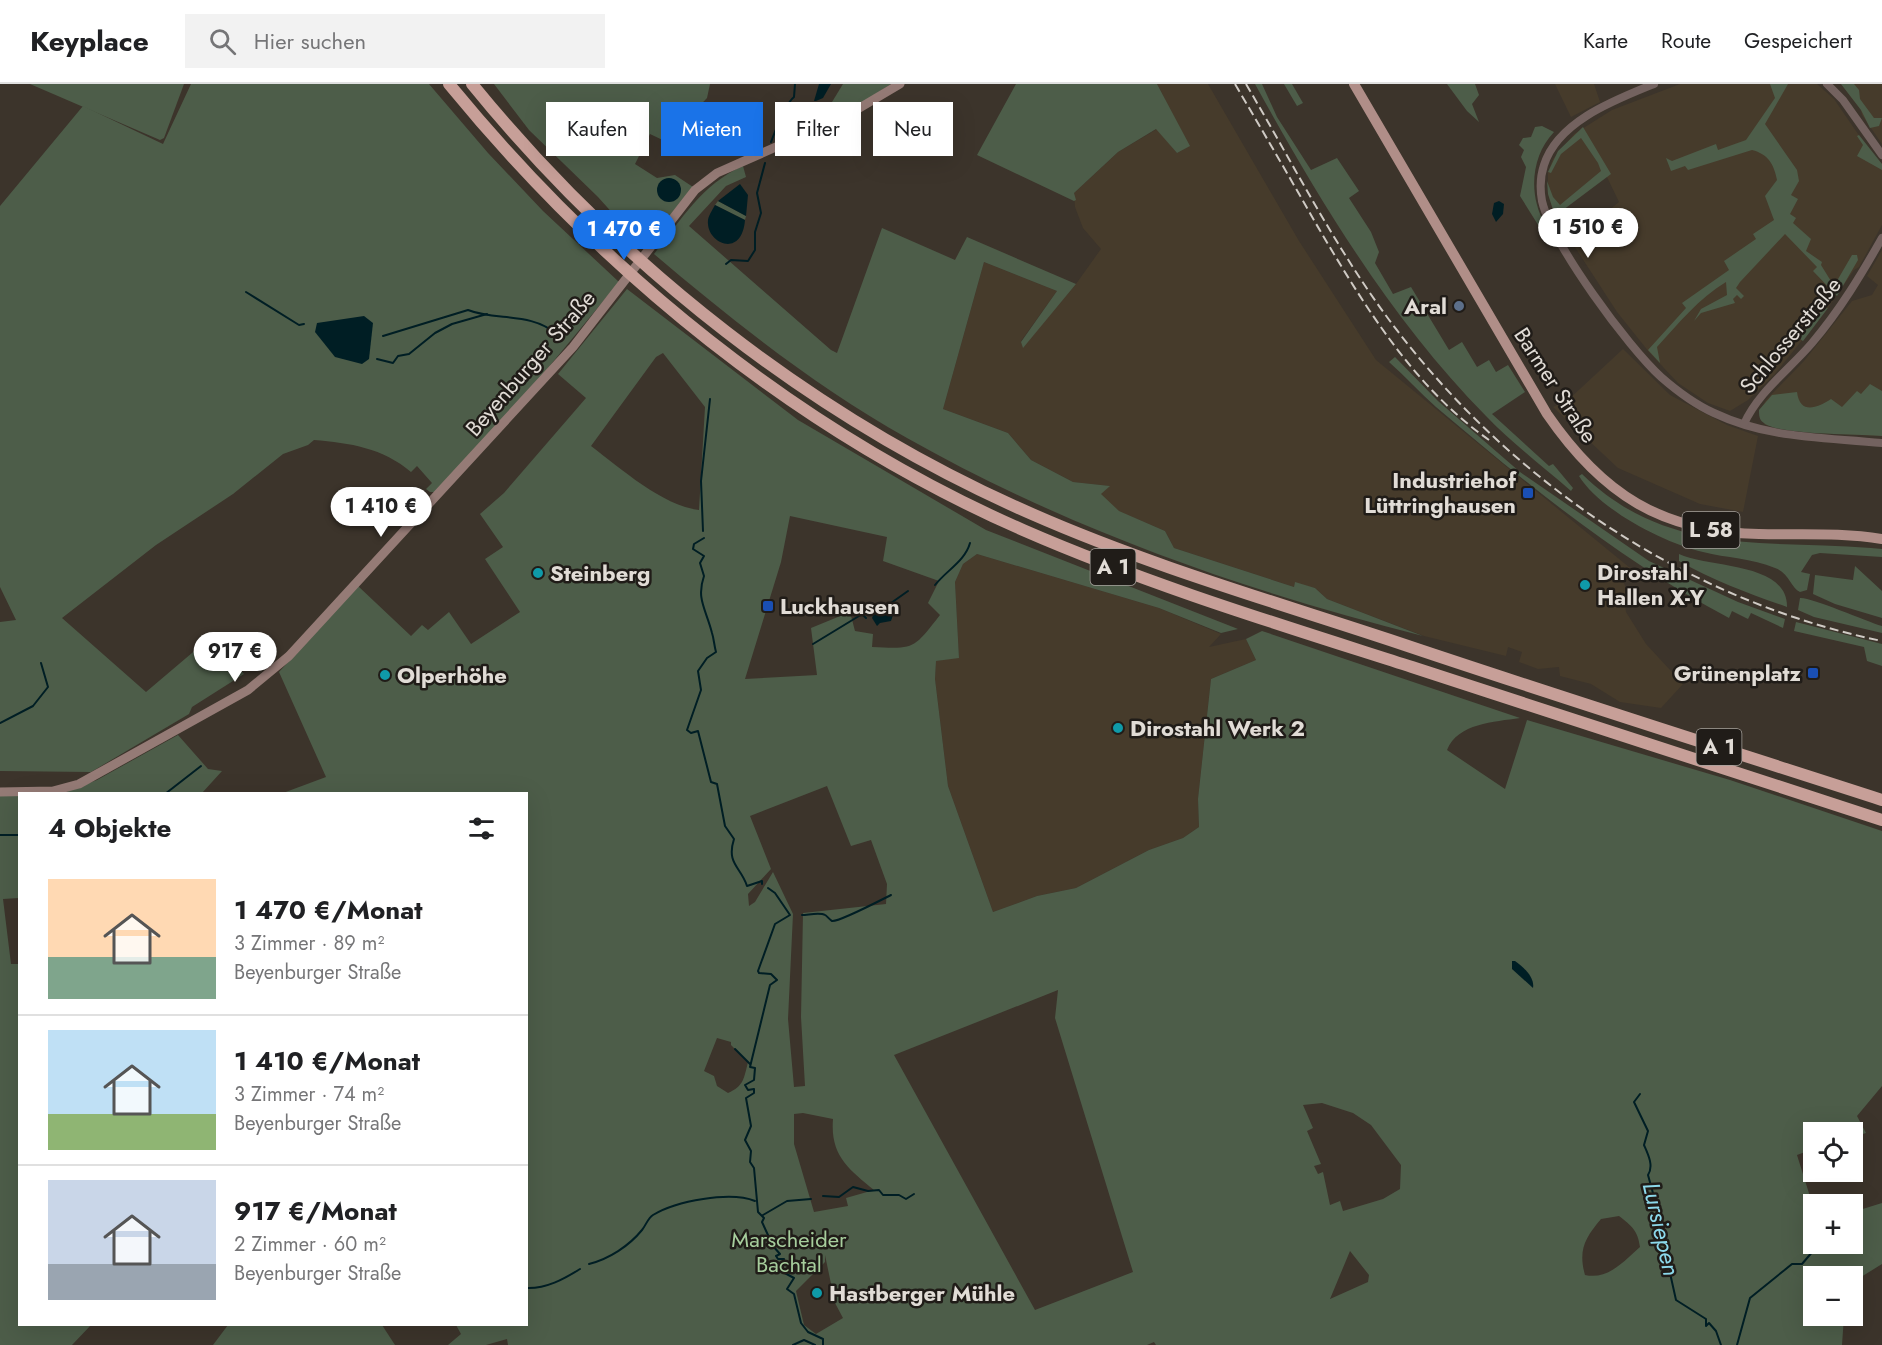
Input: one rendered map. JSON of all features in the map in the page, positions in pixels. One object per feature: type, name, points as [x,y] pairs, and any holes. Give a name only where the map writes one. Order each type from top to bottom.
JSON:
[{"type":"highway","name":"A 1","points":[[449,84],[526,174],[650,292],[741,364],[796,403],[965,502],[1078,554],[1245,614],[1882,820]]},
{"type":"highway","name":"A 1","points":[[472,84],[540,162],[662,278],[752,350],[802,385],[941,469],[1026,512],[1086,537],[1203,580],[1555,696],[1882,800]]},
{"type":"main road","name":"Beyenburger Straße","points":[[0,792],[53,791],[86,781],[243,694],[276,669],[573,347],[695,190],[721,171],[846,117],[900,84]]},
{"type":"main road","name":"Barmer Straße","points":[[1354,84],[1547,414],[1573,451],[1600,478],[1627,498],[1653,513],[1704,529],[1882,539]]},
{"type":"main road","points":[[1870,537],[1882,530]]},
{"type":"street","points":[[1653,84],[1600,108],[1561,137],[1543,166],[1540,183],[1542,201],[1554,229],[1585,279],[1646,362],[1697,404],[1744,424],[1778,435],[1882,443]]},
{"type":"street","points":[[1827,84],[1843,100],[1882,155]]},
{"type":"street","name":"Schlosserstraße","points":[[1744,424],[1751,408],[1802,354],[1833,316],[1857,283],[1882,238]]},
{"type":"shaded area","points":[[1157,84],[1208,84],[1299,241],[1376,360],[1635,572],[1624,583],[1628,593],[1624,599],[1626,612],[1646,644],[1683,684],[1661,708],[1620,702],[1591,684],[1560,676],[1559,667],[1538,669],[1519,662],[1522,652],[1508,647],[1506,656],[1424,636],[1327,599],[1315,588],[1295,583],[1294,587],[1174,548],[1165,531],[1118,511],[1100,494],[1109,486],[1073,482],[1031,460],[1008,433],[943,409],[984,262],[1057,291],[1021,341],[1023,347],[1076,284],[1101,249],[1083,228],[1075,207],[1074,193],[1118,152],[1157,129],[1177,153],[1189,146]]},
{"type":"shaded area","points":[[1555,84],[1594,84],[1600,102],[1571,117]]},
{"type":"shaded area","points":[[1680,84],[1817,84],[1834,99],[1869,150],[1882,164],[1882,225],[1859,267],[1854,270],[1828,308],[1774,375],[1748,400],[1730,411],[1708,403],[1678,383],[1649,352],[1617,312],[1571,241],[1619,202],[1605,173],[1554,214],[1548,194],[1548,172],[1553,159],[1574,134],[1612,110]]},
{"type":"shaded area","points":[[1841,84],[1882,84],[1882,144],[1861,110]]},
{"type":"shaded area","points":[[1882,250],[1882,436],[1817,433],[1765,425],[1759,412],[1766,400],[1804,361],[1852,301],[1872,295],[1878,285],[1867,276]]},
{"type":"shaded area","points":[[1623,349],[1670,395],[1727,425],[1758,436],[1743,512],[1700,504],[1618,468],[1553,407],[1567,401]]},
{"type":"shaded area","name":"Dirostahl Werk 2","points":[[977,554],[1159,608],[1221,634],[1209,647],[1246,639],[1256,660],[1211,679],[1198,799],[1199,827],[1183,838],[1149,850],[1076,888],[1037,896],[993,912],[948,786],[935,679],[936,661],[959,657],[955,582],[963,564]]},
{"type":"green space","points":[[30,84],[184,84],[164,138],[160,140]]},
{"type":"green space","points":[[191,84],[429,84],[488,153],[543,211],[619,282],[533,386],[436,492],[426,489],[432,483],[417,466],[411,472],[389,457],[366,448],[314,440],[308,445],[283,454],[233,494],[156,545],[62,618],[146,692],[212,636],[244,674],[192,707],[189,714],[91,772],[0,771],[0,622],[16,620],[0,587],[0,206],[83,106],[163,144]]},
{"type":"green space","points":[[494,84],[710,84],[707,98],[703,102],[661,102],[661,139],[650,134],[649,136],[649,102],[546,102],[546,147],[529,130]]},
{"type":"green space","points":[[843,84],[891,84],[861,103],[832,102]]},
{"type":"green space","points":[[1016,84],[1157,84],[1190,146],[1177,153],[1156,129],[1118,152],[1074,193],[1076,200],[1074,201],[977,155]]},
{"type":"green space","points":[[1255,84],[1262,84],[1277,117],[1311,170],[1337,158],[1359,191],[1349,198],[1371,232],[1379,252],[1375,263],[1393,294],[1411,287],[1449,350],[1462,342],[1477,367],[1489,360],[1496,372],[1508,365],[1525,392],[1492,414],[1549,466],[1553,464],[1573,488],[1571,491],[1496,426],[1419,340],[1388,300],[1331,215]]},
{"type":"green space","points":[[1284,84],[1292,84],[1303,103],[1297,106]]},
{"type":"green space","points":[[1447,84],[1475,84],[1479,95],[1472,104],[1479,122],[1467,111]]},
{"type":"green space","points":[[1770,84],[1788,84],[1765,124],[1797,170],[1799,181],[1791,195],[1798,199],[1790,214],[1796,218],[1793,223],[1811,239],[1806,251],[1822,262],[1821,265],[1834,286],[1852,255],[1857,255],[1858,260],[1837,296],[1813,271],[1817,267],[1785,234],[1740,282],[1736,288],[1744,296],[1741,299],[1737,295],[1733,299],[1735,303],[1701,313],[1694,321],[1701,309],[1727,295],[1726,282],[1689,312],[1657,347],[1660,363],[1648,350],[1686,308],[1682,303],[1729,270],[1724,261],[1756,239],[1753,234],[1774,220],[1765,196],[1777,180],[1769,160],[1752,150],[1688,170],[1685,166],[1671,171],[1666,158],[1672,161],[1716,144],[1718,150],[1746,140],[1775,98]]},
{"type":"green space","points":[[1841,84],[1854,84],[1859,90],[1860,99],[1874,118],[1882,118],[1879,126],[1870,128],[1861,110]]},
{"type":"green space","points":[[1542,126],[1554,132],[1540,152],[1534,176],[1536,201],[1545,224],[1540,228],[1520,196],[1526,167],[1521,157],[1524,150],[1519,145],[1523,138],[1531,137],[1535,127]]},
{"type":"green space","points":[[1583,127],[1611,174],[1555,216],[1548,194],[1547,181],[1553,197],[1560,205],[1601,171],[1581,138],[1561,154],[1551,173],[1548,172],[1558,151]]},
{"type":"green space","points":[[1859,135],[1882,164],[1882,170],[1857,156],[1863,145],[1857,136]]},
{"type":"green space","points":[[556,156],[639,156],[635,164],[657,178],[675,175],[693,187],[663,224],[644,238],[634,237],[598,197]]},
{"type":"green space","points":[[743,166],[746,177],[726,186],[689,226],[831,350],[837,353],[882,228],[955,260],[967,237],[1076,284],[1023,348],[1021,342],[1057,291],[984,262],[943,409],[1008,433],[1031,460],[1073,482],[1110,486],[1101,494],[1119,511],[1165,531],[1174,548],[1294,587],[1295,582],[1315,588],[1327,599],[1423,636],[1224,578],[1094,529],[968,471],[841,398],[776,352],[654,254],[704,193]]},
{"type":"green space","points":[[718,201],[746,216],[745,220],[715,205]]},
{"type":"green space","name":"Marscheider Bachtal","points":[[627,289],[798,420],[986,530],[1238,629],[1221,633],[1159,608],[977,554],[963,564],[955,582],[959,658],[936,661],[935,679],[948,786],[993,912],[1037,896],[1076,888],[1149,850],[1183,838],[1199,827],[1198,799],[1211,679],[1256,660],[1246,639],[1262,631],[1520,718],[1478,725],[1468,729],[1452,741],[1447,750],[1505,789],[1527,720],[1730,780],[1882,831],[1882,1086],[1857,1116],[1860,1122],[1803,1122],[1803,1153],[1797,1155],[1803,1182],[1805,1182],[1809,1194],[1803,1194],[1803,1254],[1863,1254],[1863,1209],[1882,1203],[1882,1264],[1863,1276],[1863,1266],[1803,1266],[1803,1326],[1843,1326],[1842,1345],[1156,1345],[1154,1342],[1147,1345],[508,1345],[507,1339],[486,1345],[448,1345],[461,1334],[457,1326],[528,1326],[528,792],[286,792],[326,777],[279,672],[358,586],[411,636],[422,625],[428,630],[449,612],[471,644],[520,612],[485,559],[503,547],[480,514],[504,493],[586,398],[558,374]],"holes":[[[663,353],[705,407],[699,510],[685,507],[657,494],[591,446],[656,357]],[[790,516],[887,537],[883,561],[939,581],[928,603],[940,615],[918,641],[906,647],[897,648],[872,647],[873,634],[855,631],[850,612],[811,628],[817,675],[745,679],[781,562]],[[827,786],[851,846],[871,840],[887,884],[886,904],[803,913],[801,1017],[805,1086],[794,1087],[788,1019],[793,914],[773,872],[755,902],[749,906],[748,894],[771,869],[750,816]],[[1058,990],[1055,1018],[1133,1272],[1035,1310],[894,1055]],[[717,1038],[731,1042],[731,1045],[748,1062],[740,1084],[728,1093],[717,1086],[714,1076],[704,1071]],[[1322,1103],[1353,1113],[1371,1125],[1401,1165],[1400,1189],[1383,1199],[1343,1211],[1340,1201],[1330,1205],[1323,1172],[1318,1174],[1314,1166],[1321,1164],[1307,1131],[1313,1128],[1303,1105]],[[803,1113],[833,1119],[833,1132],[838,1152],[849,1168],[874,1190],[846,1198],[848,1206],[814,1212],[794,1144],[794,1114]],[[1619,1216],[1634,1229],[1640,1247],[1608,1272],[1601,1275],[1585,1275],[1582,1258],[1587,1238],[1601,1219]],[[1350,1251],[1369,1275],[1368,1282],[1330,1299]],[[825,1255],[835,1303],[843,1318],[816,1334],[804,1325],[796,1291],[825,1262]]]},
{"type":"green space","points":[[1828,308],[1803,341],[1794,335],[1794,329],[1802,334],[1823,309]]},
{"type":"green space","points":[[1395,357],[1438,401],[1520,472],[1649,561],[1738,602],[1785,619],[1783,628],[1751,613],[1748,619],[1732,611],[1729,618],[1689,596],[1613,547],[1505,465],[1436,407],[1389,362]]},
{"type":"green space","points":[[1870,384],[1882,391],[1882,436],[1785,430],[1764,423],[1760,417],[1759,410],[1772,395],[1797,392],[1805,407],[1815,407],[1831,399],[1842,407],[1857,391],[1861,394]]},
{"type":"green space","points":[[1582,474],[1614,500],[1648,519],[1682,531],[1718,539],[1755,543],[1882,549],[1882,557],[1820,553],[1812,555],[1801,572],[1810,574],[1807,590],[1800,592],[1784,573],[1775,568],[1757,562],[1687,548],[1652,533],[1617,513],[1602,501],[1579,476]]},
{"type":"green space","points":[[1679,554],[1761,574],[1775,582],[1784,592],[1787,607],[1705,575],[1679,561]]},
{"type":"green space","points":[[1855,566],[1882,591],[1882,618],[1835,604],[1813,594],[1815,575],[1853,580]]},
{"type":"green space","points":[[1800,598],[1815,601],[1882,626],[1882,633],[1814,617],[1798,610]]},
{"type":"green space","points":[[1796,622],[1882,644],[1882,666],[1867,661],[1864,647],[1794,631]]},
{"type":"green space","points":[[178,735],[208,769],[222,771],[203,792],[66,792],[97,780]]},
{"type":"green space","points":[[0,795],[18,796],[18,898],[3,899],[11,964],[18,964],[18,1326],[90,1326],[72,1345],[0,1345]]},
{"type":"green space","points":[[227,1326],[383,1326],[395,1345],[213,1345]]},
{"type":"water","points":[[819,84],[831,84],[823,98],[814,101]]},
{"type":"water","points":[[669,178],[677,182],[681,190],[677,198],[669,202],[661,198],[657,190],[661,182]]},
{"type":"water","points":[[740,184],[748,195],[746,216],[718,201]]},
{"type":"water","points":[[1499,201],[1504,204],[1503,214],[1496,222],[1492,214],[1494,203]]},
{"type":"water","points":[[715,205],[745,220],[743,232],[732,243],[719,242],[710,231],[708,219]]},
{"type":"water","points":[[364,316],[373,323],[369,359],[362,364],[335,357],[315,332],[317,323]]},
{"type":"water","points":[[891,602],[896,606],[891,621],[880,623],[877,626],[872,618],[875,610]]},
{"type":"water","points":[[1512,961],[1528,973],[1533,988],[1512,969]]},
{"type":"waterway","points":[[771,142],[784,111],[794,97],[795,84]]},
{"type":"waterway","points":[[726,264],[731,260],[748,261],[755,250],[755,232],[761,213],[757,193],[765,163]]},
{"type":"waterway","points":[[246,292],[299,325],[304,324]]},
{"type":"waterway","points":[[383,336],[468,310],[525,320],[546,327],[556,334]]},
{"type":"waterway","points":[[377,359],[393,363],[398,356],[409,354],[435,333],[452,324],[487,314]]},
{"type":"waterway","points":[[703,531],[701,481],[710,399]]},
{"type":"waterway","points":[[704,538],[694,544],[693,549],[704,556],[700,563],[704,576],[701,598],[716,652],[707,658],[698,671],[701,690],[687,730],[691,733],[698,731],[711,782],[717,784],[725,826],[734,839],[732,854],[735,865],[747,886],[762,881],[762,884]]},
{"type":"waterway","points":[[935,585],[960,560],[970,543]]},
{"type":"waterway","points":[[891,603],[908,591]]},
{"type":"waterway","points":[[813,644],[862,614],[866,618]]},
{"type":"waterway","points":[[0,723],[33,706],[48,687],[41,663]]},
{"type":"waterway","points":[[168,792],[201,766]]},
{"type":"waterway","points":[[0,835],[18,835]]},
{"type":"waterway","points":[[768,888],[775,893],[790,915],[775,924],[758,971],[771,974],[777,980],[770,985],[750,1067],[755,1068],[754,1080],[745,1085],[748,1090],[754,1089],[754,1093],[746,1098],[751,1126],[745,1140],[751,1151],[750,1162],[754,1168],[758,1212],[764,1218],[762,1222],[773,1246],[780,1254],[776,1256],[778,1259],[784,1259],[781,1271],[794,1278],[787,1289],[794,1294],[801,1323],[808,1332],[823,1339],[823,1345]]},
{"type":"waterway","points":[[802,915],[823,914],[832,921],[891,895]]},
{"type":"waterway","points":[[735,1049],[750,1064]]},
{"type":"waterway","name":"Lursiepen","points":[[1640,1094],[1634,1102],[1648,1131],[1644,1145],[1649,1156],[1648,1175],[1670,1255],[1670,1273],[1676,1300],[1706,1319],[1706,1326],[1709,1323],[1716,1331],[1721,1345]]},
{"type":"waterway","points":[[823,1196],[839,1197],[853,1187],[868,1191],[879,1190],[883,1195],[899,1195],[906,1199],[914,1194]]},
{"type":"waterway","points":[[589,1264],[604,1259],[625,1246],[637,1236],[651,1216],[663,1210],[689,1202],[718,1197],[744,1198],[755,1201]]},
{"type":"waterway","points":[[763,1215],[787,1201],[811,1199]]},
{"type":"waterway","points":[[1737,1345],[1750,1298],[1792,1264],[1802,1264],[1810,1254]]},
{"type":"waterway","points":[[528,1288],[548,1285],[580,1269]]},
{"type":"waterway","points":[[793,1345],[804,1340],[815,1345]]},
{"type":"railway","points":[[1235,84],[1370,312],[1412,368],[1436,394],[1489,440]]},
{"type":"railway","points":[[1246,84],[1331,232],[1368,290],[1435,376],[1487,431],[1544,480],[1605,525],[1670,563],[1738,596],[1809,622],[1882,641]]},
{"type":"place","name":"Aral","points":[[1459,306]]},
{"type":"place","name":"Industriehof Lüttringhausen","points":[[1528,493]]},
{"type":"place","name":"Steinberg","points":[[538,573]]},
{"type":"place","name":"Dirostahl Hallen X-Y","points":[[1585,585]]},
{"type":"place","name":"Luckhausen","points":[[768,606]]},
{"type":"place","name":"Grünenplatz","points":[[1813,673]]},
{"type":"place","name":"Olperhöhe","points":[[385,675]]},
{"type":"place","name":"Dirostahl Werk 2","points":[[1118,728]]},
{"type":"place","name":"Hastberger Mühle","points":[[817,1293]]}]
